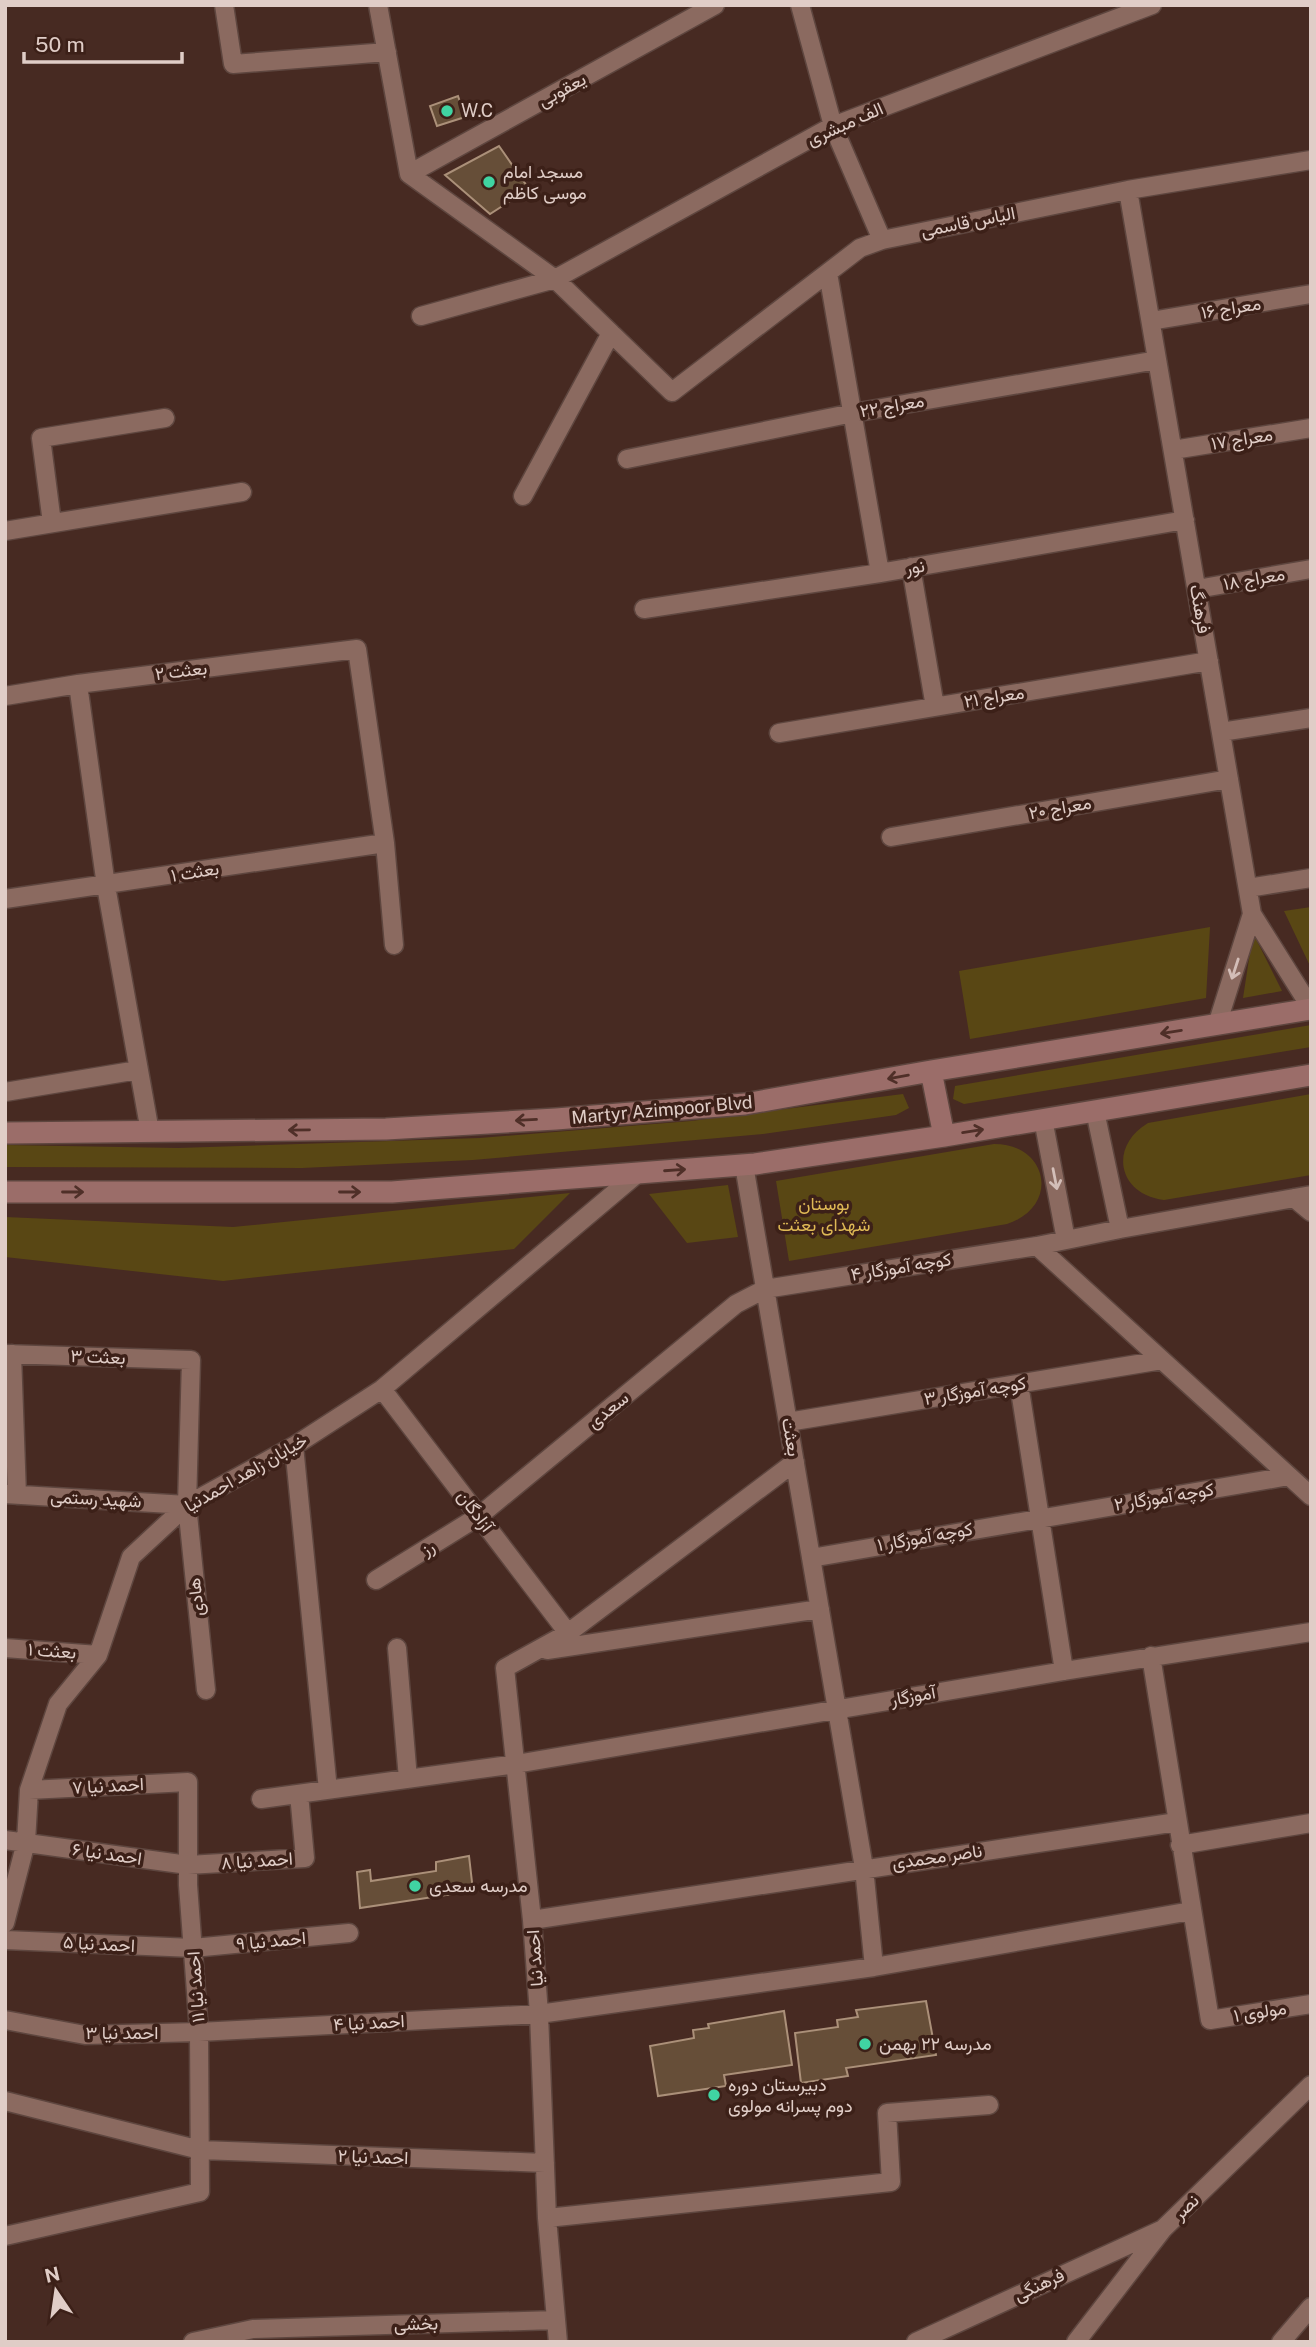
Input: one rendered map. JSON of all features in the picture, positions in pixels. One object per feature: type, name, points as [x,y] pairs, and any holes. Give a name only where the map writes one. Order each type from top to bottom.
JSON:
[{"type":"main road","name":"Martyr Azimpoor Blvd","points":[[5,1133],[386,1129],[745,1104],[1311,1009]]},
{"type":"main road","points":[[931,1071],[944,1136]]},
{"type":"main road","points":[[5,1192],[392,1192],[744,1165],[944,1136],[1311,1075]]},
{"type":"street","points":[[224,5],[233,64],[387,52]]},
{"type":"street","points":[[379,5],[409,174],[555,279],[611,332],[523,496]]},
{"type":"street","name":"یعقوبی","points":[[409,174],[715,5]]},
{"type":"street","points":[[800,5],[833,126],[882,240]]},
{"type":"street","name":"الف مبشری","points":[[421,316],[555,279],[833,126],[1152,5]]},
{"type":"street","name":"الیاس قاسمی","points":[[611,332],[672,392],[860,248],[882,240],[1128,190],[1311,160]]},
{"type":"street","name":"فرهنگ","points":[[1128,190],[1252,914],[1217,1025]]},
{"type":"street","points":[[828,273],[880,573]]},
{"type":"street","name":"معراج ۱۶","points":[[1151,321],[1311,295]]},
{"type":"street","name":"معراج ۲۲","points":[[627,459],[853,413],[1157,360]]},
{"type":"street","points":[[52,523],[41,438],[165,418]]},
{"type":"street","name":"معراج ۱۷","points":[[1173,450],[1311,428]]},
{"type":"street","points":[[5,531],[242,492]]},
{"type":"street","name":"نور","points":[[645,609],[880,573],[1185,520]]},
{"type":"street","points":[[911,567],[935,707]]},
{"type":"street","name":"معراج ۱۸","points":[[1197,589],[1311,569]]},
{"type":"street","name":"بعثت ۲","points":[[5,696],[78,684],[357,649],[385,843]]},
{"type":"street","name":"معراج ۲۱","points":[[779,733],[1209,661]]},
{"type":"street","points":[[78,684],[106,886],[150,1132]]},
{"type":"street","points":[[1221,732],[1311,718]]},
{"type":"street","name":"معراج ۲۰","points":[[891,837],[1229,779]]},
{"type":"street","points":[[385,843],[394,945]]},
{"type":"street","name":"بعثت ۱","points":[[5,899],[385,843]]},
{"type":"street","points":[[1248,888],[1311,878]]},
{"type":"street","points":[[1252,914],[1311,1009]]},
{"type":"street","points":[[5,1092],[138,1069]]},
{"type":"street","points":[[1095,1111],[1120,1229]]},
{"type":"street","points":[[1043,1119],[1066,1240]]},
{"type":"street","name":"بعثت","points":[[744,1165],[864,1868],[874,1966]]},
{"type":"street","name":"خیابان زاهد احمدنیا","points":[[5,1923],[12,1873],[26,1842],[29,1790],[58,1704],[98,1655],[131,1557],[187,1505],[294,1446],[382,1389],[638,1173]]},
{"type":"street","points":[[1303,1197],[1311,1212]]},
{"type":"street","name":"کوچه آموزگار ۴","points":[[736,1304],[765,1289],[1037,1246],[1303,1197]]},
{"type":"street","points":[[1037,1246],[1311,1496]]},
{"type":"street","name":"سعدی","points":[[479,1516],[736,1304]]},
{"type":"street","points":[[8,1354],[11,1494]]},
{"type":"street","name":"بعثت ۳","points":[[8,1354],[191,1360]]},
{"type":"street","name":"هادی","points":[[191,1360],[187,1505],[206,1690]]},
{"type":"street","name":"کوچه آموزگار ۳","points":[[788,1422],[1162,1360]]},
{"type":"street","points":[[1018,1384],[1063,1671]]},
{"type":"street","name":"آزادگان","points":[[382,1389],[568,1633]]},
{"type":"street","points":[[294,1446],[328,1790]]},
{"type":"street","points":[[534,1652],[568,1633],[795,1462]]},
{"type":"street","name":"کوچه آموزگار ۲","points":[[1039,1517],[1289,1476]]},
{"type":"street","name":"شهید رستمی","points":[[11,1494],[187,1505]]},
{"type":"street","name":"رز","points":[[376,1580],[479,1516]]},
{"type":"street","name":"کوچه آموزگار ۱","points":[[811,1558],[1039,1517]]},
{"type":"street","points":[[534,1652],[820,1609]]},
{"type":"street","name":"آموزگار","points":[[516,1764],[1151,1656],[1311,1632]]},
{"type":"street","name":"بعثت ۱","points":[[5,1648],[98,1655]]},
{"type":"street","points":[[397,1648],[408,1779]]},
{"type":"street","name":"احمد نیا","points":[[534,1652],[505,1668],[532,1920],[539,2014],[547,2218],[558,2342]]},
{"type":"street","points":[[1151,1656],[1192,1911]]},
{"type":"street","points":[[261,1799],[516,1764]]},
{"type":"street","name":"احمد نیا ۷","points":[[29,1790],[188,1782]]},
{"type":"street","name":"احمد نیا ۱۱","points":[[5,2236],[200,2192],[199,2032],[188,1865],[188,1782]]},
{"type":"street","name":"احمد نیا ۸","points":[[188,1865],[304,1858],[299,1794]]},
{"type":"street","name":"ناصر محمدی","points":[[532,1920],[1177,1822]]},
{"type":"street","points":[[1180,1845],[1311,1823]]},
{"type":"street","name":"احمد نیا ۶","points":[[5,1840],[188,1865]]},
{"type":"street","name":"احمد نیا ۴","points":[[199,2032],[539,2014],[874,1966],[1192,1911]]},
{"type":"street","name":"مولوی ۱","points":[[1192,1911],[1210,2020],[1311,2004]]},
{"type":"street","name":"احمد نیا ۹","points":[[193,1948],[349,1933]]},
{"type":"street","name":"احمد نیا ۵","points":[[5,1940],[193,1948]]},
{"type":"street","name":"احمد نیا ۳","points":[[5,2020],[85,2035],[199,2032]]},
{"type":"street","name":"نصر","points":[[1076,2342],[1163,2229],[1311,2085]]},
{"type":"street","name":"احمد نیا ۲","points":[[5,2101],[200,2150],[545,2163]]},
{"type":"street","points":[[547,2218],[891,2182],[887,2113],[989,2105]]},
{"type":"street","name":"فرهنگی","points":[[916,2342],[1163,2229]]},
{"type":"street","points":[[1281,2342],[1311,2306]]},
{"type":"street","name":"بخشی","points":[[194,2342],[253,2329],[556,2320]]},
{"type":"green space","points":[[1311,907],[1311,968],[1284,911]]},
{"type":"green space","points":[[1210,927],[1206,998],[970,1039],[959,971]]},
{"type":"green space","points":[[1253,933],[1282,991],[1243,998]]},
{"type":"green space","points":[[1311,1025],[1311,1047],[964,1104],[953,1099],[955,1086]]},
{"type":"green space","points":[[903,1094],[909,1108],[896,1115],[763,1134],[473,1160],[302,1168],[5,1167],[5,1145],[178,1148],[480,1138],[691,1121]]},
{"type":"green space","points":[[1311,1094],[1311,1175],[1164,1200],[1148,1196],[1136,1189],[1128,1179],[1124,1168],[1127,1144],[1148,1123]]},
{"type":"green space","name":"بوستان شهدای بعثت","points":[[994,1144],[1013,1147],[1027,1154],[1036,1165],[1041,1178],[1041,1191],[1035,1204],[1024,1216],[1007,1224],[789,1261],[776,1181]]},
{"type":"green space","points":[[728,1185],[738,1237],[687,1243],[649,1194]]},
{"type":"green space","points":[[570,1193],[514,1249],[223,1281],[5,1257],[5,1217],[233,1227]]},
{"type":"building","name":"W.C","points":[[458,96],[465,117],[437,126],[430,106]]},
{"type":"building","name":"مسجد امام موسی کاظم","points":[[499,146],[529,189],[490,214],[445,175]]},
{"type":"building","name":"مدرسه سعدی","points":[[469,1856],[473,1891],[360,1908],[357,1872],[370,1870],[371,1881],[436,1871],[436,1862]]},
{"type":"building","name":"مدرسه ۲۲ بهمن","points":[[926,2001],[936,2055],[846,2068],[848,2076],[801,2083],[795,2033],[838,2027],[837,2020],[858,2017],[856,2010]]},
{"type":"building","points":[[784,2011],[792,2065],[724,2075],[726,2086],[658,2096],[650,2046],[694,2038],[693,2030],[709,2028],[708,2024]]},
{"type":"place","name":"W.C","points":[[447,111]]},
{"type":"place","name":"مسجد امام موسی کاظم","points":[[489,182]]},
{"type":"place","name":"مدرسه سعدی","points":[[415,1886]]},
{"type":"place","name":"مدرسه ۲۲ بهمن","points":[[865,2044]]},
{"type":"place","name":"دبیرستان دوره دوم پسرانه مولوی","points":[[714,2095]]}]
